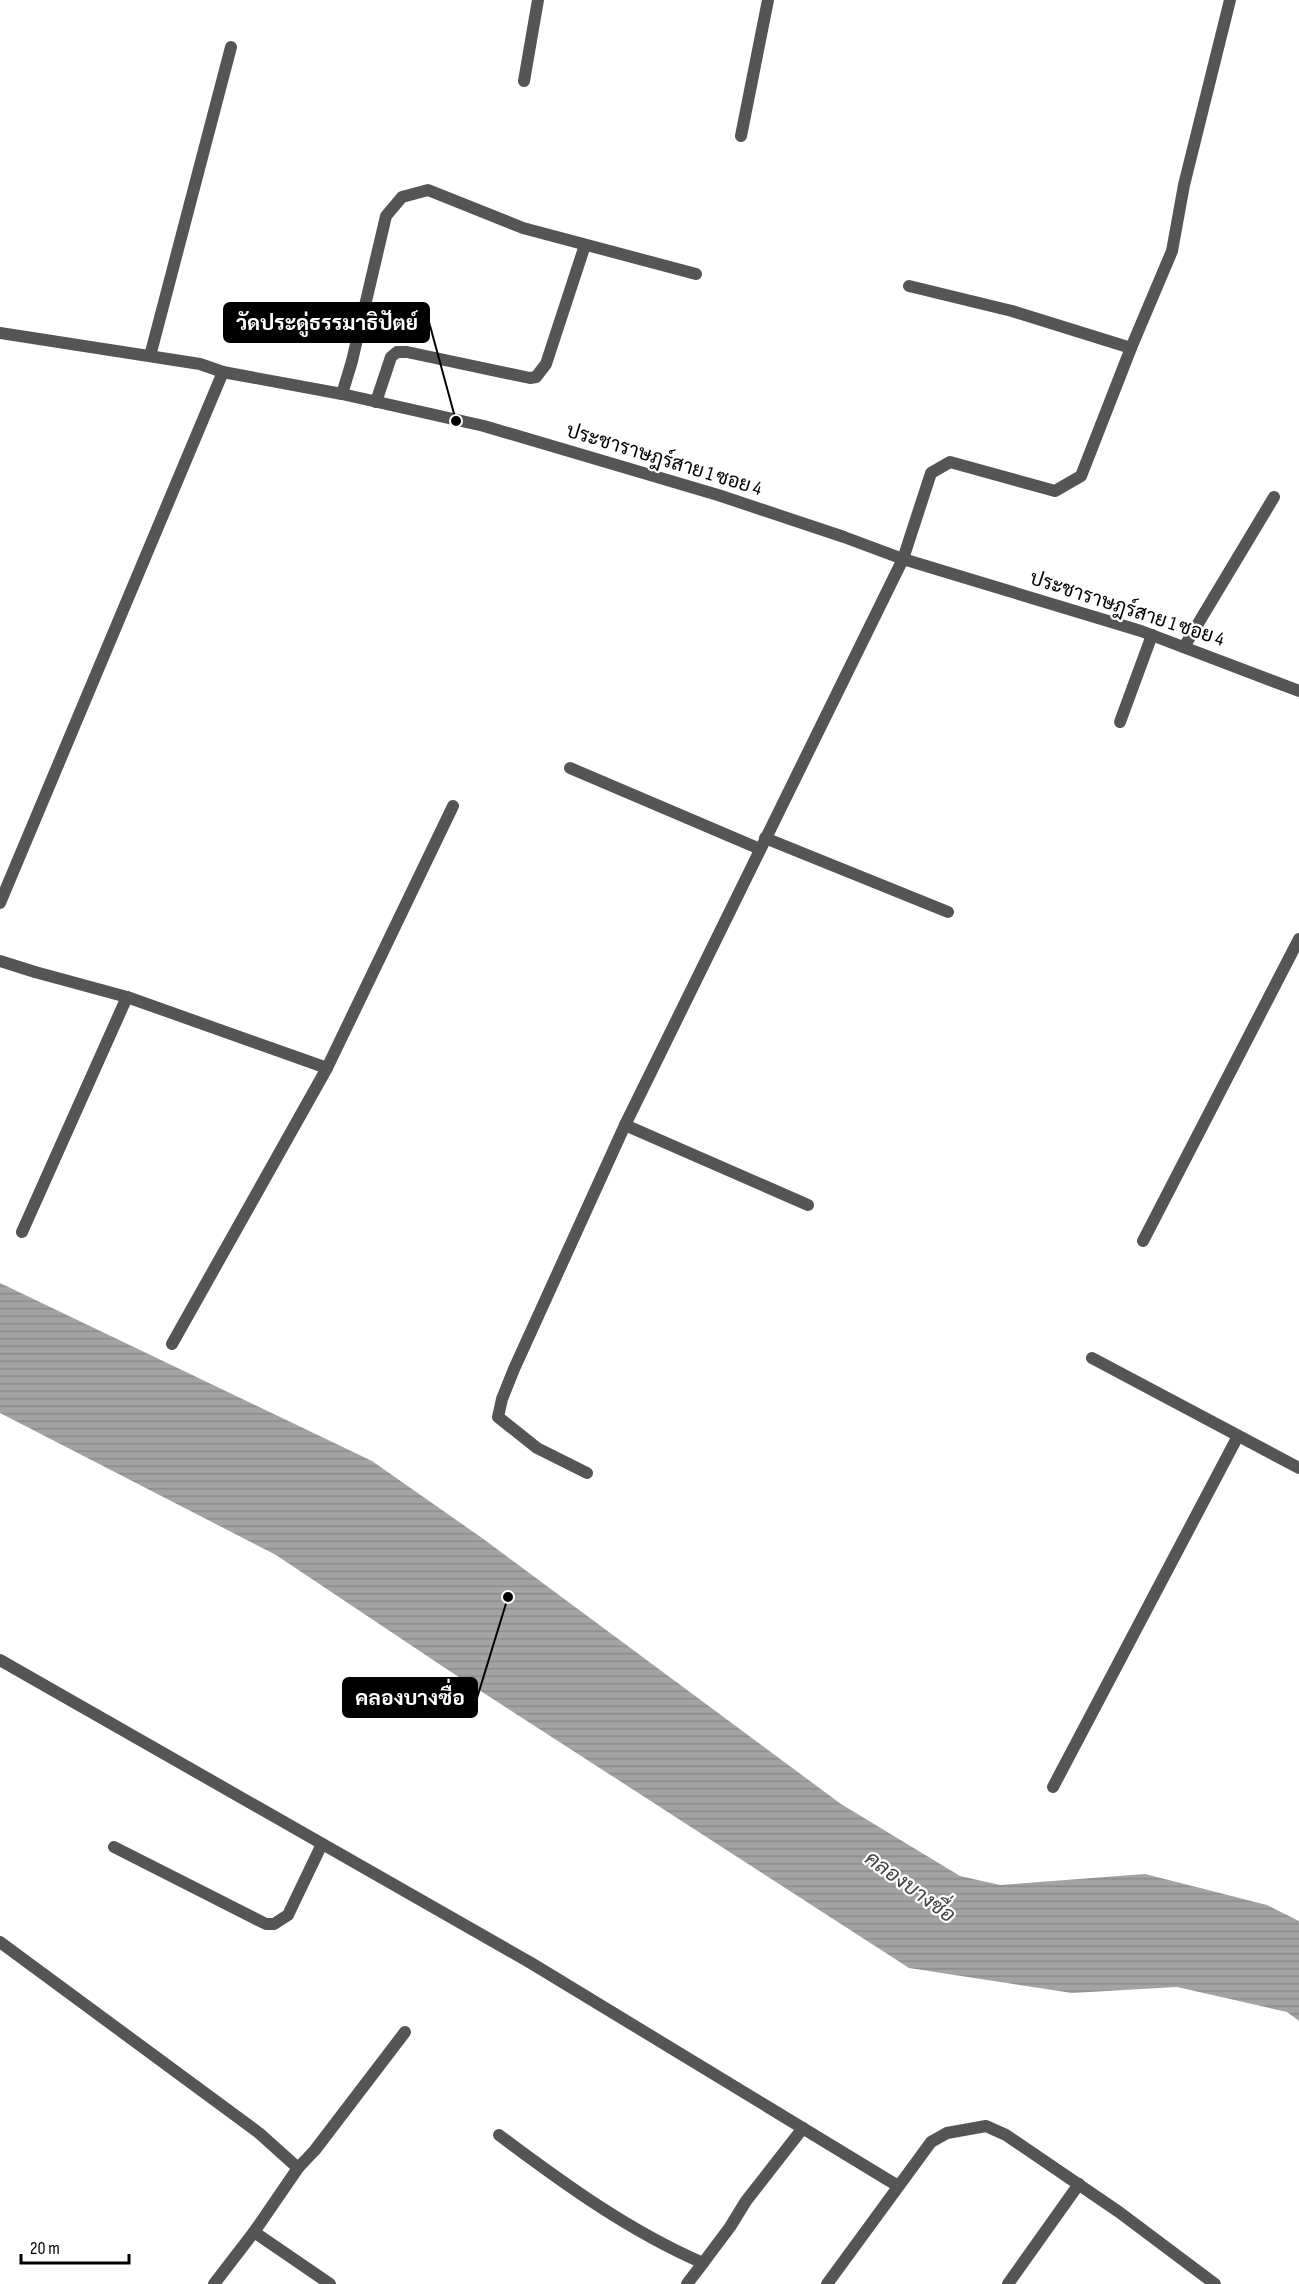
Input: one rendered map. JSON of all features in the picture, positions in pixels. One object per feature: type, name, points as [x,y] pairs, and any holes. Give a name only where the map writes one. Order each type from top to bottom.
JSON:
[{"type":"street","points":[[524,81],[538,0]]},
{"type":"street","points":[[741,136],[768,0]]},
{"type":"street","points":[[587,1473],[537,1448],[498,1417],[514,1369],[625,1125],[903,560],[931,473],[950,462],[1055,491],[1081,477],[1131,348],[1172,251],[1184,184],[1230,0]]},
{"type":"street","points":[[150,356],[231,47]]},
{"type":"street","points":[[342,394],[386,216],[402,197],[428,190],[523,228],[696,274]]},
{"type":"street","points":[[376,402],[391,357],[397,352],[417,354],[530,378],[536,377],[546,364],[585,244]]},
{"type":"street","points":[[909,286],[1012,312],[1131,348]]},
{"type":"street","name":"ประชาราษฎร์สาย 1 ซอย 4","points":[[0,333],[200,364],[223,372],[342,394],[484,426],[718,495],[844,537],[903,560],[1152,635],[1299,691]]},
{"type":"street","points":[[0,903],[223,372]]},
{"type":"street","points":[[1184,647],[1274,497]]},
{"type":"street","points":[[1120,722],[1152,635]]},
{"type":"street","points":[[570,768],[763,844],[948,912]]},
{"type":"street","points":[[172,1344],[327,1068],[453,806]]},
{"type":"street","points":[[1143,1241],[1299,939]]},
{"type":"street","points":[[0,961],[127,997],[327,1068]]},
{"type":"street","points":[[22,1232],[127,997]]},
{"type":"street","points":[[625,1125],[808,1205]]},
{"type":"street","points":[[1092,1358],[1299,1468]]},
{"type":"street","points":[[1053,1787],[1238,1436]]},
{"type":"street","points":[[2,1665],[531,1963],[898,2186]]},
{"type":"street","points":[[114,1847],[266,1924],[274,1924],[288,1915],[322,1844]]},
{"type":"street","points":[[0,1942],[259,2133],[298,2168]]},
{"type":"street","points":[[214,2284],[254,2232],[298,2168],[315,2150],[405,2032]]},
{"type":"street","points":[[827,2284],[931,2142],[947,2133],[986,2126],[1006,2135],[1079,2184],[1215,2284]]},
{"type":"street","points":[[687,2284],[730,2227],[746,2201],[803,2128]]},
{"type":"street","points":[[499,2134],[594,2202],[670,2248],[703,2263]]},
{"type":"street","points":[[1008,2284],[1079,2184]]},
{"type":"street","points":[[254,2232],[330,2284]]},
{"type":"water","points":[[0,1283],[372,1461],[482,1538],[841,1804],[960,1876],[1000,1885],[1145,1874],[1267,1905],[1299,1921],[1299,2021],[1287,2012],[1177,1987],[1072,1993],[909,1968],[445,1668],[276,1555],[0,1413]]},
{"type":"place","name":"วัดประดู่ธรรมาธิปัตย์","points":[[456,421]]},
{"type":"place","name":"คลองบางซื่อ","points":[[508,1597]]}]
